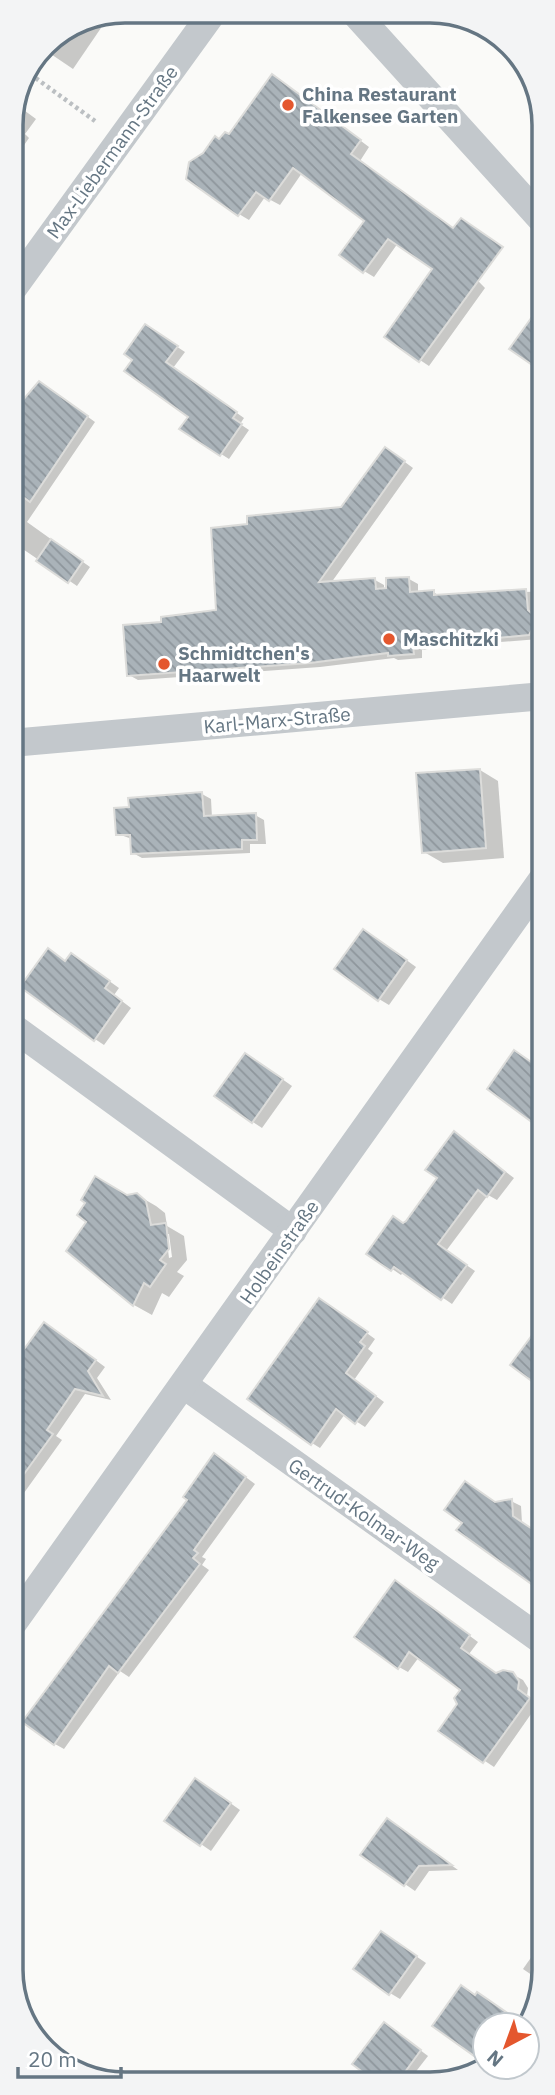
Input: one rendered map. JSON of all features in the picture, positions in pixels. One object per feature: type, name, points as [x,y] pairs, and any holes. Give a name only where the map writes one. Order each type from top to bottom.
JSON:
[{"type":"street","name":"Max-Liebermann-Straße","points":[[23,275],[205,23]]},
{"type":"street","points":[[364,23],[532,209]]},
{"type":"street","name":"Karl-Marx-Straße","points":[[23,742],[532,697]]},
{"type":"street","name":"Holbeinstraße","points":[[23,1609],[532,894]]},
{"type":"street","points":[[23,1035],[293,1231]]},
{"type":"street","name":"Gertrud-Kolmar-Weg","points":[[184,1385],[532,1633]]},
{"type":"path","points":[[35,77],[121,139]]},
{"type":"building","points":[[272,74],[361,140],[351,154],[453,228],[461,218],[503,247],[419,362],[384,337],[432,269],[388,239],[363,273],[339,255],[364,221],[293,168],[269,201],[256,192],[238,216],[186,179],[189,162],[203,153],[215,136],[219,139],[225,132],[229,134]]},
{"type":"building","points":[[532,317],[532,365],[509,349]]},
{"type":"building","points":[[145,324],[178,346],[166,362],[237,412],[233,418],[242,424],[220,456],[179,429],[188,417],[124,371],[132,360],[124,354]]},
{"type":"building","points":[[39,381],[88,416],[30,502],[23,497],[23,400]]},
{"type":"building","points":[[385,447],[405,461],[319,582],[375,578],[376,589],[386,588],[386,578],[409,577],[410,592],[434,590],[434,595],[526,589],[528,610],[532,614],[532,630],[529,635],[413,646],[414,654],[388,656],[388,653],[310,663],[127,676],[123,625],[161,622],[161,617],[216,610],[211,528],[247,524],[247,516],[341,507]]},
{"type":"building","points":[[51,539],[83,561],[68,583],[36,561]]},
{"type":"building","points":[[480,769],[486,848],[422,853],[416,773]]},
{"type":"building","points":[[202,792],[204,816],[256,813],[257,840],[242,840],[242,849],[131,854],[130,835],[116,835],[114,808],[129,807],[128,798]]},
{"type":"building","points":[[363,929],[407,960],[378,1001],[334,969]]},
{"type":"building","points":[[48,948],[65,961],[71,953],[110,981],[105,988],[122,1001],[94,1041],[23,989],[23,983]]},
{"type":"building","points":[[514,1050],[532,1063],[532,1122],[487,1089]]},
{"type":"building","points":[[245,1053],[283,1079],[252,1123],[214,1096]]},
{"type":"building","points":[[454,1131],[505,1172],[487,1197],[478,1190],[438,1244],[467,1265],[441,1300],[394,1267],[391,1271],[366,1254],[393,1216],[403,1223],[406,1221],[437,1178],[425,1170]]},
{"type":"building","points":[[95,1176],[127,1195],[137,1193],[146,1201],[151,1225],[166,1223],[169,1249],[160,1260],[166,1264],[150,1287],[144,1283],[133,1306],[66,1251],[86,1222],[77,1215],[85,1203],[81,1200]]},
{"type":"building","points":[[319,1298],[368,1332],[360,1342],[365,1346],[346,1373],[376,1396],[355,1424],[336,1409],[311,1445],[247,1399]]},
{"type":"building","points":[[44,1322],[96,1360],[88,1371],[103,1396],[75,1389],[47,1430],[53,1434],[23,1475],[23,1351]]},
{"type":"building","points":[[532,1335],[532,1381],[510,1365]]},
{"type":"building","points":[[214,1453],[246,1477],[194,1550],[198,1553],[193,1558],[200,1564],[118,1673],[109,1666],[54,1745],[23,1721],[187,1500],[183,1497]]},
{"type":"building","points":[[465,1481],[495,1502],[512,1499],[513,1516],[532,1529],[532,1584],[456,1530],[462,1523],[444,1510]]},
{"type":"building","points":[[395,1580],[470,1635],[461,1648],[496,1673],[503,1670],[513,1672],[519,1681],[518,1689],[530,1698],[483,1763],[438,1731],[457,1704],[454,1698],[460,1690],[409,1652],[398,1669],[354,1637]]},
{"type":"building","points":[[195,1778],[231,1803],[200,1846],[164,1821]]},
{"type":"building","points":[[387,1818],[452,1865],[419,1866],[404,1886],[360,1855]]},
{"type":"building","points":[[381,1931],[417,1956],[389,1995],[353,1969]]},
{"type":"building","points":[[461,1985],[475,1995],[477,1992],[505,2011],[471,2011],[471,2054],[432,2026]]},
{"type":"building","points":[[384,2022],[421,2050],[405,2072],[363,2072],[352,2064]]},
{"type":"place","name":"China Restaurant Falkensee Garten","points":[[288,105]]},
{"type":"place","name":"Maschitzki","points":[[389,639]]},
{"type":"place","name":"Schmidtchen's Haarwelt","points":[[164,664]]}]
